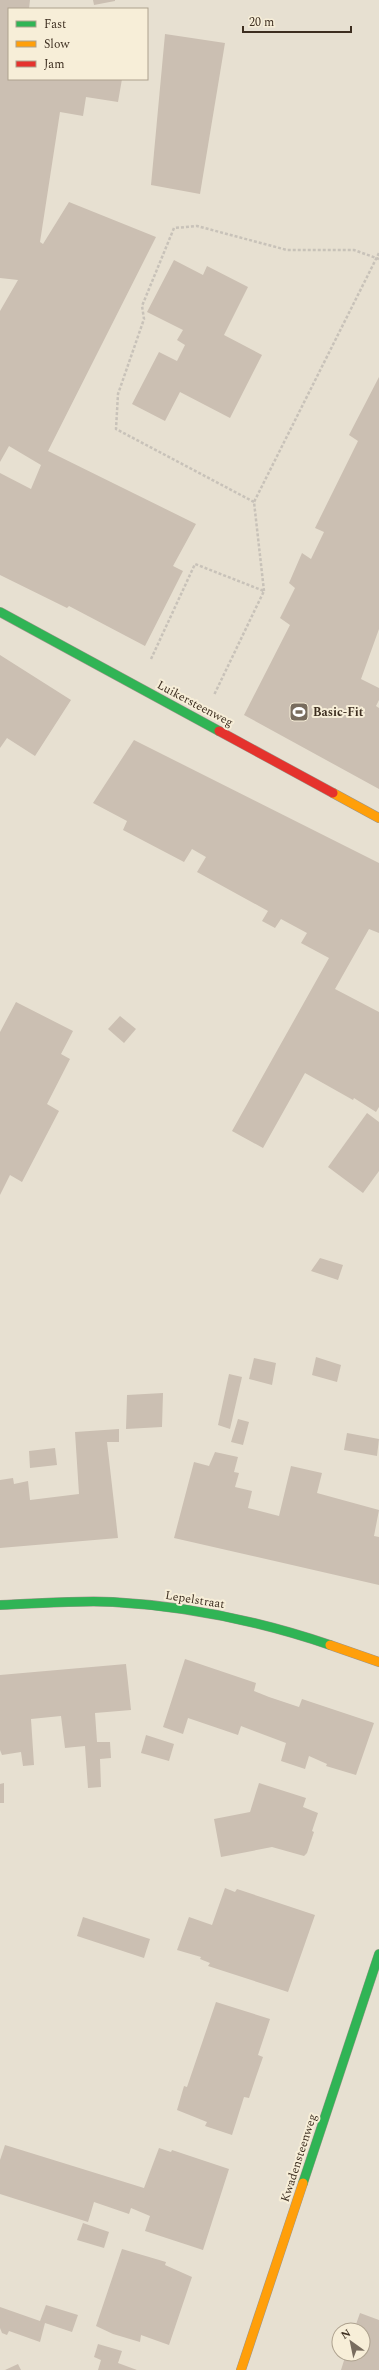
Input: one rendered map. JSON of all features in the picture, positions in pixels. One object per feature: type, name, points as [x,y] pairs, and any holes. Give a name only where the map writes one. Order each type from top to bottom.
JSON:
[{"type":"street","name":"Luikersteenweg","points":[[0,612],[379,818]]},
{"type":"street","name":"Lepelstraat","points":[[0,1605],[111,1602],[185,1608],[279,1628],[379,1662]]},
{"type":"street","name":"Kwadensteenweg","points":[[241,2370],[379,1954]]},
{"type":"path","points":[[254,502],[116,429],[118,394],[144,319],[142,306],[174,228],[197,226],[287,250],[354,250],[378,258]]},
{"type":"path","points":[[202,721],[264,591],[254,502],[378,258],[379,253]]},
{"type":"path","points":[[138,687],[195,564],[264,591]]},
{"type":"building","points":[[0,0],[30,0],[29,8],[8,8],[8,80],[122,80],[118,102],[86,97],[83,116],[60,112],[40,242],[43,244],[69,202],[156,237],[48,451],[196,524],[173,566],[183,571],[145,646],[69,606],[67,608],[0,575],[0,473],[31,489],[41,465],[9,446],[0,462],[0,311],[18,280],[0,278]]},
{"type":"building","points":[[93,0],[115,0],[115,1],[94,5]]},
{"type":"building","points":[[165,34],[225,43],[200,194],[151,185]]},
{"type":"building","points":[[174,260],[203,275],[207,266],[248,287],[224,335],[262,355],[230,418],[180,392],[165,421],[132,404],[159,352],[177,361],[185,345],[177,340],[183,330],[147,312]]},
{"type":"building","points":[[379,377],[379,629],[361,679],[379,688],[379,700],[376,706],[379,708],[379,789],[244,715],[290,625],[280,618],[295,588],[289,583],[302,553],[311,559],[324,532],[315,528],[358,441],[349,435]]},
{"type":"building","points":[[0,655],[71,700],[35,756],[7,738],[0,748]]},
{"type":"building","points":[[134,740],[379,863],[379,933],[369,929],[335,989],[379,1012],[379,1107],[376,1112],[354,1098],[353,1100],[305,1073],[263,1148],[232,1131],[329,958],[301,943],[307,933],[281,919],[275,928],[262,921],[268,911],[197,872],[206,857],[192,849],[184,862],[123,830],[127,821],[93,803]]},
{"type":"building","points":[[16,1002],[73,1031],[61,1054],[70,1059],[47,1104],[59,1111],[22,1182],[10,1175],[0,1195],[0,1032]]},
{"type":"building","points":[[120,1016],[136,1029],[124,1043],[108,1029]]},
{"type":"building","points":[[367,1113],[379,1122],[379,1171],[363,1193],[328,1167]]},
{"type":"building","points":[[320,1258],[343,1265],[338,1280],[311,1271]]},
{"type":"building","points":[[316,1357],[341,1365],[337,1382],[312,1375]]},
{"type":"building","points":[[254,1358],[276,1363],[272,1385],[249,1379]]},
{"type":"building","points":[[229,1374],[242,1377],[230,1429],[218,1425]]},
{"type":"building","points":[[163,1393],[162,1427],[126,1429],[127,1395]]},
{"type":"building","points":[[238,1419],[249,1422],[243,1445],[231,1442]]},
{"type":"building","points":[[119,1429],[119,1442],[107,1442],[118,1538],[0,1548],[0,1480],[13,1478],[14,1484],[28,1481],[30,1500],[79,1494],[75,1432]]},
{"type":"building","points":[[347,1433],[379,1439],[377,1456],[344,1450]]},
{"type":"building","points":[[55,1448],[57,1465],[30,1468],[29,1451]]},
{"type":"building","points":[[215,1452],[238,1457],[234,1472],[239,1473],[235,1487],[252,1491],[248,1508],[279,1516],[291,1466],[322,1473],[317,1493],[379,1510],[374,1536],[379,1537],[379,1585],[174,1538],[194,1462],[209,1466]]},
{"type":"building","points":[[185,1659],[256,1683],[254,1691],[269,1697],[299,1707],[302,1699],[374,1723],[356,1775],[326,1766],[327,1764],[309,1756],[305,1769],[281,1761],[286,1743],[241,1726],[238,1735],[188,1718],[183,1734],[163,1727]]},
{"type":"building","points":[[126,1664],[131,1710],[95,1713],[97,1742],[110,1742],[111,1758],[100,1759],[101,1787],[88,1788],[85,1746],[65,1748],[61,1716],[31,1719],[34,1765],[23,1766],[21,1752],[2,1755],[0,1750],[0,1675]]},
{"type":"building","points":[[146,1735],[174,1744],[169,1761],[141,1753]]},
{"type":"building","points":[[4,1783],[4,1803],[0,1803],[0,1784]]},
{"type":"building","points":[[259,1783],[306,1798],[303,1807],[318,1813],[312,1831],[314,1832],[307,1853],[304,1856],[272,1847],[221,1857],[214,1819],[250,1812]]},
{"type":"building","points":[[225,1888],[235,1892],[237,1889],[315,1915],[288,1992],[208,1966],[210,1963],[200,1959],[201,1957],[177,1950],[189,1917],[212,1925]]},
{"type":"building","points":[[83,1917],[150,1939],[144,1958],[77,1936]]},
{"type":"building","points":[[216,2002],[270,2019],[258,2055],[263,2057],[249,2098],[244,2097],[232,2135],[205,2126],[207,2122],[177,2110],[184,2086],[187,2087]]},
{"type":"building","points":[[5,2145],[144,2188],[159,2148],[171,2152],[172,2150],[229,2169],[203,2250],[145,2231],[150,2216],[131,2208],[129,2214],[94,2202],[88,2222],[0,2194],[0,2160]]},
{"type":"building","points":[[83,2223],[109,2232],[104,2248],[77,2240]]},
{"type":"building","points":[[122,2249],[166,2262],[165,2265],[192,2277],[169,2345],[141,2335],[140,2342],[113,2334],[96,2326]]},
{"type":"building","points":[[46,2305],[78,2315],[72,2332],[45,2323],[40,2342],[9,2331],[7,2335],[2,2333],[0,2328],[0,2307],[40,2321]]},
{"type":"building","points":[[360,2313],[379,2320],[379,2370],[341,2370],[344,2362],[371,2362],[371,2322],[357,2322]]},
{"type":"building","points":[[98,2344],[122,2351],[118,2363],[137,2370],[98,2370],[101,2360],[94,2357]]},
{"type":"building","points":[[18,2364],[21,2370],[5,2370]]},
{"type":"traffic: fast","points":[[0,612],[219,731]]},
{"type":"traffic: fast","points":[[0,1605],[113,1602],[168,1607],[250,1622],[330,1645]]},
{"type":"traffic: fast","points":[[303,2183],[379,1954]]},
{"type":"traffic: slow","points":[[333,793],[379,818]]},
{"type":"traffic: slow","points":[[330,1645],[379,1662]]},
{"type":"traffic: slow","points":[[241,2370],[303,2183]]},
{"type":"traffic: jam","points":[[219,731],[333,793]]},
{"type":"place","name":"Basic-Fit","points":[[299,712]]}]
